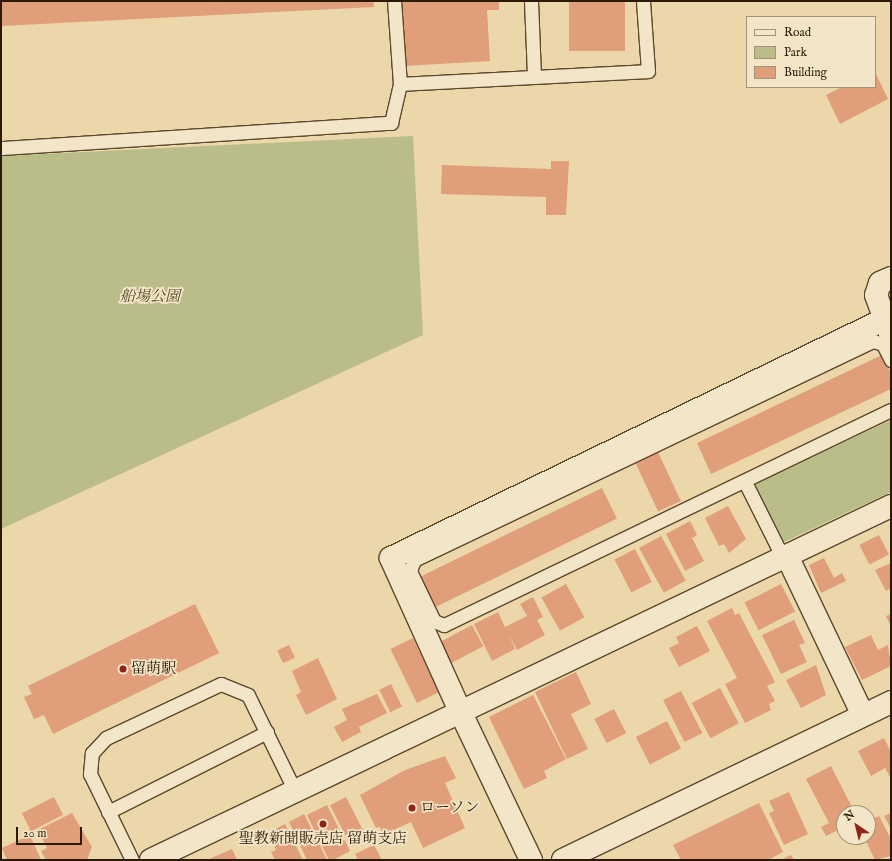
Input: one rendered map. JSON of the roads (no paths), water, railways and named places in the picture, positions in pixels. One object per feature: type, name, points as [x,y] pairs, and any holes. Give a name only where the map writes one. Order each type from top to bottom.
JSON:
[{"type":"street","points":[[531,860],[460,711],[391,558],[887,328],[876,295],[880,283],[891,278]]},
{"type":"street","points":[[151,860],[891,506]]},
{"type":"street","points":[[785,557],[862,715]]},
{"type":"street","points":[[563,860],[891,702]]},
{"type":"lane","points":[[1,148],[391,123],[400,84],[394,1]]},
{"type":"lane","points":[[531,1],[534,78]]},
{"type":"lane","points":[[400,84],[648,71],[643,1]]},
{"type":"lane","points":[[891,360],[883,344],[873,341],[414,560],[410,571],[434,621],[444,625],[719,492],[745,482],[891,410]]},
{"type":"lane","points":[[745,482],[785,557]]},
{"type":"lane","points":[[132,860],[90,774],[92,753],[106,738],[221,684],[248,695],[295,791]]},
{"type":"lane","points":[[108,812],[267,732]]},
{"type":"place","name":"留萌駅","points":[[123,669]]},
{"type":"place","name":"ローソン","points":[[412,808]]},
{"type":"place","name":"聖教新聞販売店 留萌支店","points":[[323,824]]},
{"type":"park label","name":"船場公園","points":[[150,297]]}]
